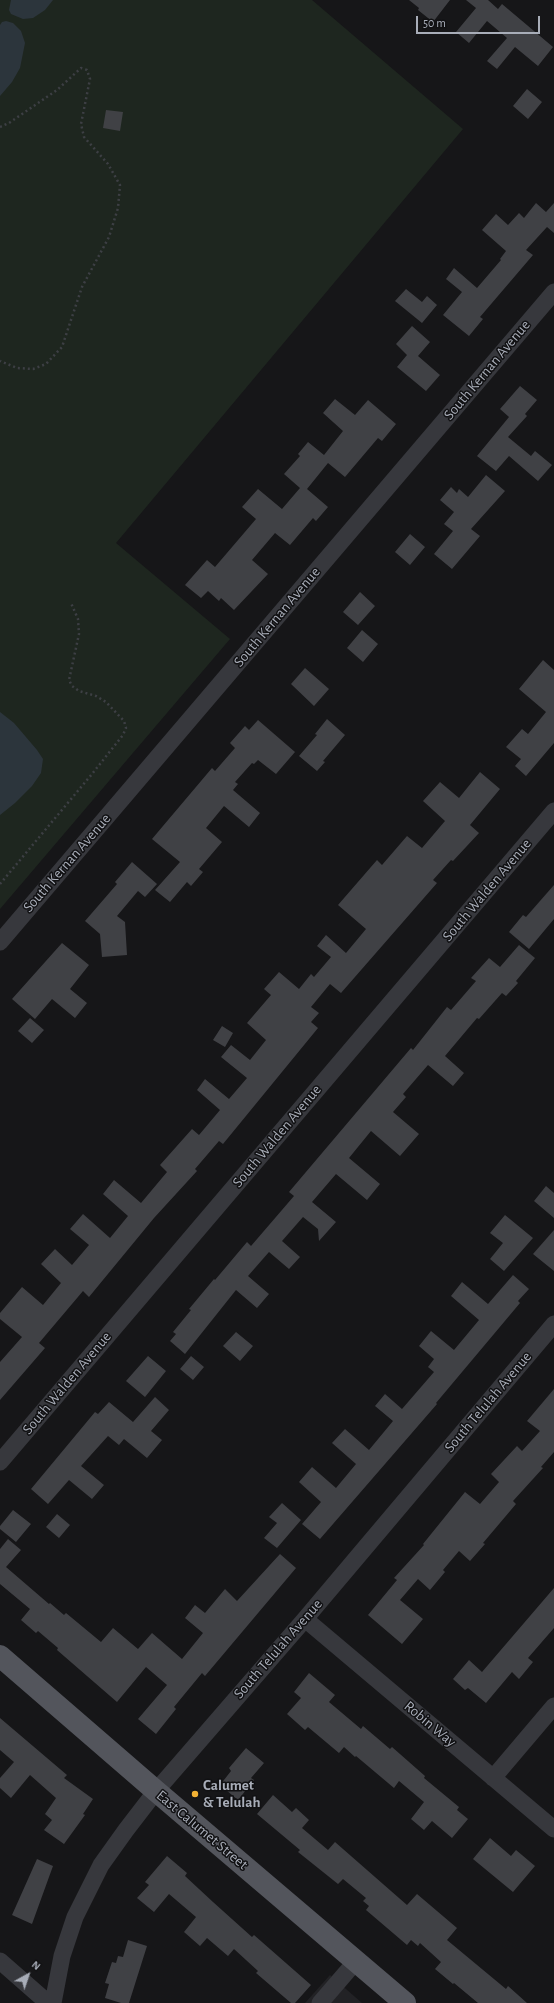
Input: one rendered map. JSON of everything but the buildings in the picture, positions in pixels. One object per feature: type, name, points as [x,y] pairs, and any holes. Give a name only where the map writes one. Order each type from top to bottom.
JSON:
[{"type":"main road","name":"East Calumet Street","points":[[0,1656],[156,1791],[406,2003]]},
{"type":"street","name":"South Kernan Avenue","points":[[0,942],[554,292]]},
{"type":"street","name":"South Walden Avenue","points":[[0,1462],[554,811]]},
{"type":"street","name":"South Telulah Avenue","points":[[53,2003],[62,1956],[80,1905],[113,1848],[156,1791],[305,1619],[554,1324]]},
{"type":"street","name":"Robin Way","points":[[305,1619],[554,1829]]},
{"type":"street","points":[[493,1778],[554,1706]]},
{"type":"street","points":[[320,2003],[356,1960]]},
{"type":"street","points":[[0,1961],[48,2003]]},
{"type":"path","points":[[0,127],[10,123],[57,90],[81,68],[87,70],[90,79],[81,124],[84,137],[108,164],[120,185],[118,208],[110,237],[80,293],[62,347],[46,364],[33,369],[17,368],[0,361]]},
{"type":"path","points":[[0,884],[92,774],[123,735],[126,728],[124,721],[106,702],[96,696],[79,691],[72,686],[69,680],[79,634],[78,619],[71,603]]},
{"type":"shaded area","points":[[0,0],[312,0],[463,129],[116,543],[230,639],[0,909]]},
{"type":"shaded area","points":[[11,0],[53,0],[45,10],[33,18],[23,19],[11,14],[9,10]]},
{"type":"shaded area","points":[[6,21],[13,23],[21,31],[25,43],[20,68],[12,82],[0,96],[0,25],[2,22]]},
{"type":"shaded area","points":[[0,712],[14,723],[43,759],[41,773],[32,786],[0,815]]},
{"type":"shaded area","points":[[330,1975],[362,2003],[305,2003]]},
{"type":"place","name":"Calumet & Telulah","points":[[195,1794]]}]
